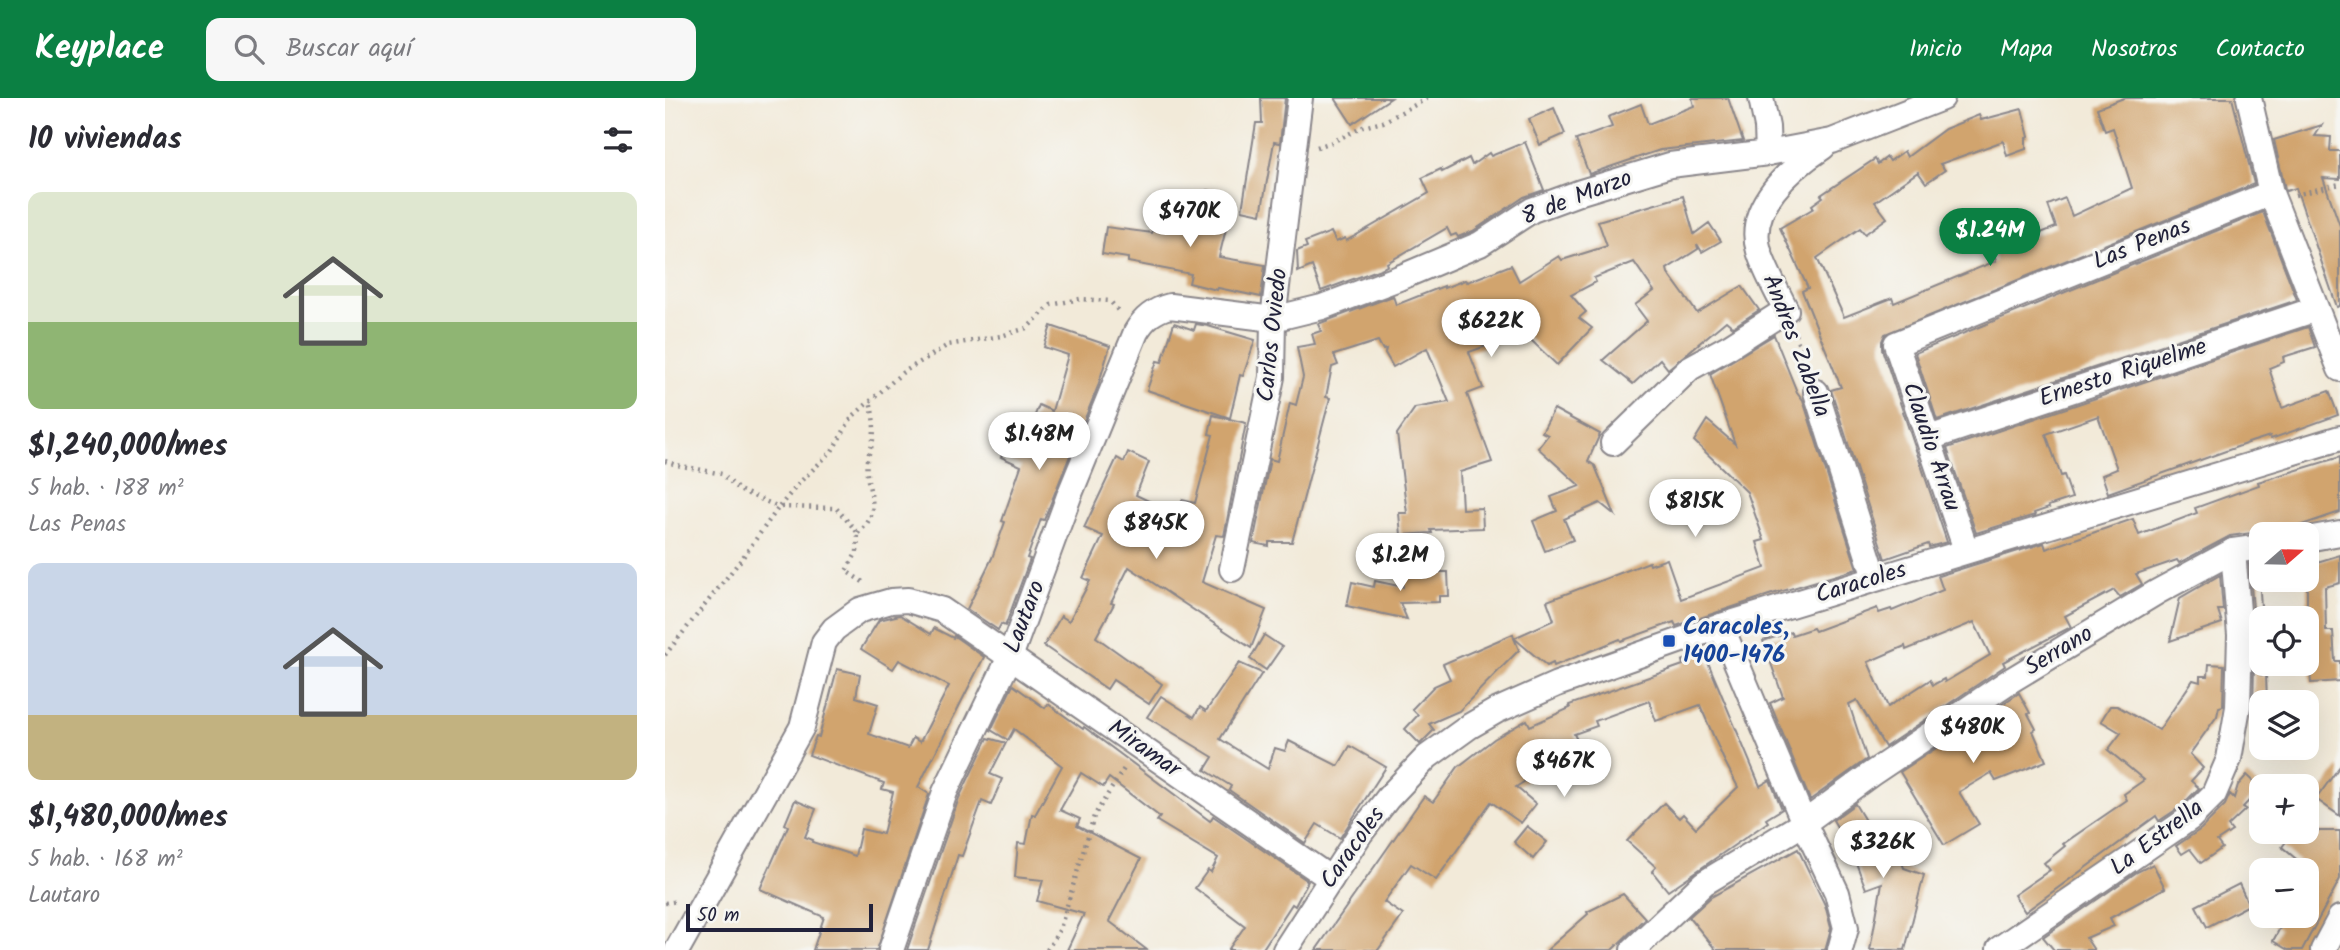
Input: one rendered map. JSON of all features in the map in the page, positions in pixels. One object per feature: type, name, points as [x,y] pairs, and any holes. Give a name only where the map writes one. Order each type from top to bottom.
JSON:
[{"type":"street","name":"Carlos Oviedo","points":[[1232,569],[1272,377],[1273,320],[1300,98]]},
{"type":"street","points":[[1761,98],[1767,127],[1768,153]]},
{"type":"street","name":"8 de Marzo","points":[[1179,306],[1273,320],[1322,307],[1480,244],[1532,210],[1581,192],[1670,165],[1768,153],[1832,141],[1942,98]]},
{"type":"street","points":[[2249,98],[2273,197],[2340,369]]},
{"type":"street","name":"Andres Zabella","points":[[1786,310],[1759,251],[1756,236],[1760,214],[1778,186],[1801,162],[1832,141]]},
{"type":"street","name":"Las Penas","points":[[1896,344],[2273,197]]},
{"type":"street","name":"Lautaro","points":[[891,950],[945,792],[1010,657],[1069,496],[1136,332],[1140,324],[1153,312],[1179,306]]},
{"type":"street","name":"Ernesto Riquelme","points":[[1929,438],[2316,309]]},
{"type":"street","points":[[1613,443],[1690,368],[1786,310]]},
{"type":"street","name":"Claudio Arrau","points":[[1896,344],[1966,550]]},
{"type":"street","name":"Andres Zabella","points":[[1817,392],[1875,578]]},
{"type":"street","name":"Caracoles","points":[[1285,950],[1360,834],[1388,798],[1427,757],[1496,711],[1557,684],[1721,626],[2340,438]]},
{"type":"street","points":[[2319,537],[2340,533]]},
{"type":"street","name":"Serrano","points":[[1633,950],[1704,883],[1804,823],[1893,758],[2008,682],[2157,592],[2233,551],[2249,549]]},
{"type":"street","name":"La Estrella","points":[[1999,949],[2190,818],[2214,794],[2229,759],[2238,707],[2240,635],[2233,551]]},
{"type":"street","name":"Miramar","points":[[891,601],[908,600],[942,610],[1331,879]]},
{"type":"street","points":[[677,950],[802,727],[824,642],[846,618],[875,604],[891,601]]},
{"type":"street","points":[[1721,626],[1804,823],[1837,893],[1846,928],[1840,950]]},
{"type":"street","points":[[2323,950],[2340,918]]},
{"type":"path","points":[[1295,149],[1315,148],[1332,142],[1363,127],[1383,122],[1428,98]]},
{"type":"path","points":[[2273,197],[2340,184]]},
{"type":"path","points":[[665,655],[779,507],[832,451],[852,417],[902,373],[948,345],[1001,336],[1027,328],[1051,305],[1080,299],[1110,302],[1136,332]]},
{"type":"path","name":"Andres Zabella","points":[[1786,310],[1817,392]]},
{"type":"path","points":[[858,533],[869,523],[874,504],[867,462],[873,441],[874,416],[870,399]]},
{"type":"path","points":[[665,461],[722,474],[739,490],[779,507],[836,508],[858,533],[857,552],[846,571],[891,601]]},
{"type":"path","points":[[1048,950],[1060,929],[1094,816],[1140,746]]},
{"type":"building","points":[[1261,98],[1285,98],[1280,143],[1274,142],[1261,214],[1242,210],[1256,123],[1262,123]]},
{"type":"building","points":[[1335,98],[1391,98],[1352,124]]},
{"type":"building","points":[[1692,98],[1728,98],[1743,141],[1660,150],[1589,174],[1576,140],[1612,127],[1608,117],[1641,104],[1648,124],[1694,106]]},
{"type":"building","points":[[2124,98],[2232,98],[2254,184],[1885,334],[1882,349],[1947,542],[1929,547],[1928,544],[1885,559],[1831,390],[1841,387],[1802,291],[1808,288],[1780,228],[1814,208],[1812,205],[1823,197],[1821,195],[1875,159],[1878,164],[1887,157],[1890,161],[1904,151],[1907,157],[1945,129],[1979,115],[1981,120],[2022,109],[2029,137],[2026,138],[2026,149],[2007,156],[2003,141],[1940,164],[1945,170],[1926,183],[1918,172],[1875,202],[1887,218],[1865,234],[1860,228],[1817,258],[1844,317],[1892,298],[1894,303],[1996,261],[1994,252],[2056,227],[2048,205],[2065,198],[2072,216],[2132,188],[2113,128],[2105,131],[2097,108]]},
{"type":"building","points":[[1554,108],[1565,134],[1540,145],[1529,119]]},
{"type":"building","points":[[2322,125],[2315,136],[2331,137],[2330,151],[2340,151],[2340,179],[2323,178],[2340,226],[2340,306],[2337,307],[2296,188],[2285,189],[2274,140]]},
{"type":"building","points":[[1525,142],[1544,190],[1524,197],[1473,231],[1458,237],[1456,234],[1451,236],[1447,228],[1387,263],[1383,268],[1321,291],[1312,266],[1298,272],[1297,251],[1307,247],[1305,242],[1331,232],[1336,242],[1345,238],[1346,241],[1429,193],[1422,178],[1441,169],[1442,172],[1469,158],[1472,165],[1489,153],[1491,156]]},
{"type":"building","points":[[1208,190],[1234,197],[1219,257],[1265,265],[1261,297],[1189,283],[1191,274],[1128,262],[1128,258],[1102,254],[1106,227],[1152,233],[1155,214],[1200,223]]},
{"type":"building","points":[[1683,196],[1694,234],[1709,223],[1721,241],[1702,252],[1697,244],[1698,249],[1667,269],[1668,273],[1697,313],[1742,286],[1759,310],[1733,327],[1726,321],[1668,369],[1660,359],[1633,384],[1603,360],[1647,321],[1635,305],[1654,291],[1634,262],[1594,278],[1596,282],[1571,295],[1586,312],[1579,318],[1592,328],[1557,365],[1507,317],[1498,342],[1469,352],[1483,388],[1467,394],[1492,462],[1460,472],[1462,509],[1482,508],[1483,528],[1431,530],[1432,533],[1401,535],[1399,513],[1407,513],[1397,434],[1415,408],[1449,402],[1427,348],[1393,367],[1385,353],[1386,349],[1383,350],[1378,341],[1334,355],[1338,365],[1332,367],[1326,397],[1330,398],[1292,542],[1269,542],[1269,546],[1253,543],[1270,459],[1277,461],[1290,403],[1296,405],[1303,377],[1297,347],[1315,344],[1312,334],[1321,331],[1318,324],[1393,296],[1396,305],[1444,286],[1465,280],[1467,282],[1511,265],[1519,281],[1559,256],[1562,260],[1607,246],[1598,221]]},
{"type":"building","points":[[2263,212],[2297,300],[1937,420],[1915,353]]},
{"type":"building","points":[[1174,323],[1194,330],[1196,324],[1208,326],[1255,340],[1243,376],[1240,375],[1230,418],[1147,390],[1157,361],[1162,362]]},
{"type":"building","points":[[1051,326],[1110,346],[1098,386],[1044,520],[1041,519],[1027,558],[1030,559],[1006,624],[1001,624],[998,630],[967,609],[992,558],[1021,466],[1001,457],[1010,439],[1023,445],[1039,405],[1052,411],[1068,355],[1044,347]]},
{"type":"building","points":[[2308,327],[2315,347],[2283,357],[2284,362],[2269,368],[2282,408],[2329,391],[2338,415],[2271,439],[2270,436],[2251,442],[2108,493],[2102,475],[2117,469],[2098,416],[2046,434],[2072,498],[2048,506],[2049,508],[2034,513],[2035,515],[1976,533],[1947,448]]},
{"type":"building","points":[[1774,335],[1797,392],[1803,400],[1857,569],[1676,626],[1674,622],[1621,641],[1620,639],[1554,666],[1553,663],[1547,666],[1514,638],[1554,620],[1547,601],[1649,562],[1650,565],[1667,559],[1681,599],[1765,568],[1757,542],[1764,540],[1747,492],[1694,441],[1707,420],[1735,444],[1710,374]]},
{"type":"building","points":[[1554,409],[1600,434],[1588,461],[1595,466],[1615,515],[1600,503],[1564,519],[1573,540],[1545,551],[1533,521],[1557,511],[1551,497],[1580,486],[1538,448],[1548,435],[1542,432]]},
{"type":"building","points":[[1213,415],[1246,423],[1224,536],[1216,535],[1202,582],[1266,610],[1251,648],[1129,567],[1111,603],[1114,604],[1096,637],[1162,684],[1149,704],[1113,680],[1107,689],[1044,646],[1061,616],[1069,621],[1090,581],[1083,578],[1103,536],[1084,528],[1117,458],[1124,462],[1128,452],[1149,462],[1136,495],[1178,515],[1182,500],[1195,503],[1213,435],[1209,434]]},
{"type":"building","points":[[2340,457],[2340,512],[2310,522],[2249,522],[2249,533],[2230,536],[2179,563],[2177,560],[2136,574],[2142,584],[2120,597],[2114,590],[2065,616],[2071,627],[2003,662],[2005,666],[1885,747],[1857,700],[1849,704],[1867,759],[1810,800],[1770,703],[1783,697],[1763,641],[1791,632],[1792,635],[1813,628],[1815,631],[1877,608],[1879,613],[1891,609],[1892,611],[1943,590],[1938,576],[2044,543],[2046,549],[2133,519],[2139,535],[2197,513],[2195,508],[2259,485],[2258,482]],"holes":[[[1974,622],[1990,655],[1945,682],[1944,679],[1933,685],[1930,680],[1888,707],[1868,662],[1905,646],[1906,650]]]},
{"type":"building","points":[[2340,555],[2340,583],[2325,587],[2326,631],[2333,631],[2335,661],[2340,661],[2340,681],[2311,683],[2310,676],[2319,676],[2319,606],[2307,606],[2307,592],[2319,592],[2319,561]]},
{"type":"building","points":[[1402,572],[1448,572],[1449,596],[1439,596],[1439,602],[1400,603],[1407,619],[1347,606],[1352,582],[1374,587],[1375,581],[1403,587]]},
{"type":"building","points":[[2220,575],[2223,610],[2218,610],[2222,623],[2170,641],[2180,598]]},
{"type":"building","points":[[2252,592],[2260,592],[2261,606],[2253,606]]},
{"type":"building","points":[[900,615],[931,634],[934,628],[953,638],[954,636],[984,657],[918,787],[929,794],[877,950],[813,950],[824,917],[760,889],[788,826],[785,824],[795,800],[816,809],[805,837],[813,840],[812,842],[855,856],[861,829],[883,834],[893,792],[882,789],[884,783],[809,755],[816,736],[819,737],[837,669],[860,674],[856,697],[878,704],[869,734],[908,748],[913,738],[920,742],[949,686],[899,660],[893,669],[861,649],[879,620]]},
{"type":"building","points":[[1513,634],[1519,650],[1459,711],[1429,724],[1434,730],[1420,744],[1405,729],[1418,715],[1412,709],[1434,686],[1450,679],[1443,664]]},
{"type":"building","points":[[1264,635],[1282,647],[1266,670],[1250,659]]},
{"type":"building","points":[[1704,653],[1760,786],[1770,780],[1782,809],[1766,819],[1768,822],[1668,891],[1652,871],[1656,867],[1627,841],[1664,803],[1679,818],[1683,814],[1696,828],[1738,787],[1700,705],[1656,721],[1649,701],[1595,721],[1597,726],[1574,734],[1578,742],[1545,756],[1550,765],[1516,787],[1536,804],[1521,823],[1491,802],[1436,880],[1411,864],[1384,902],[1403,915],[1378,950],[1316,950],[1424,796],[1433,802],[1458,767],[1494,739],[1527,720],[1530,726],[1570,708],[1569,705],[1683,665],[1682,661]]},
{"type":"building","points":[[1239,663],[1262,673],[1220,739],[1268,769],[1275,748],[1285,751],[1289,741],[1338,766],[1350,746],[1386,767],[1340,838],[1317,824],[1305,843],[1229,790],[1231,786],[1205,770],[1213,757],[1147,717],[1161,696],[1194,717],[1200,707],[1206,711]]},
{"type":"building","points":[[2209,664],[2224,665],[2223,706],[2219,707],[2217,716],[2190,754],[2203,768],[2191,781],[2199,788],[2180,807],[2159,821],[2156,816],[2025,912],[2014,895],[2050,870],[2044,863],[2065,846],[2063,844],[2127,800],[2124,794],[2144,780],[2108,750],[2121,733],[2101,721],[2110,706],[2117,706],[2159,730],[2193,680],[2200,682],[2200,676],[2208,676]]},
{"type":"building","points":[[2254,676],[2266,676],[2267,690],[2253,690]]},
{"type":"building","points":[[1013,685],[1045,708],[1048,704],[1083,729],[1084,727],[1210,821],[1213,816],[1308,881],[1295,906],[1292,904],[1262,950],[1228,950],[1245,926],[1195,888],[1208,870],[1211,872],[1218,858],[1157,821],[1160,817],[1109,778],[1103,787],[1081,773],[1060,810],[1080,819],[1077,826],[1141,859],[1109,921],[1147,950],[1067,950],[1084,914],[1037,901],[1043,880],[1015,877],[1018,843],[1026,844],[1032,814],[1035,815],[1062,766],[1014,729],[1008,740],[991,730]]},
{"type":"building","points":[[2019,693],[2030,713],[2028,714],[2036,729],[2033,731],[2046,761],[1996,781],[1991,773],[1959,792],[1979,824],[1944,845],[1900,772]]},
{"type":"building","points":[[988,738],[1006,743],[990,774],[1002,779],[991,805],[982,801],[962,856],[958,855],[928,950],[907,950],[959,798]]},
{"type":"building","points":[[2340,766],[2340,816],[2319,801],[2319,795]]},
{"type":"building","points":[[2247,775],[2249,777],[2249,801],[2243,807],[2246,809],[2228,826],[2232,831],[2217,841],[2222,848],[2201,863],[2190,849],[2182,854],[2176,846],[2201,829],[2225,805],[2230,794],[2234,798],[2238,785]]},
{"type":"building","points":[[1855,804],[1876,839],[1892,833],[1904,868],[1924,875],[1905,950],[1870,950],[1882,883],[1866,889],[1853,855],[1833,820]]},
{"type":"building","points":[[1527,826],[1547,842],[1533,859],[1514,842]]},
{"type":"building","points":[[2319,831],[2340,831],[2340,879],[2319,918],[2319,858],[2295,858],[2282,847],[2284,844],[2319,844]]},
{"type":"building","points":[[1798,849],[1825,905],[1831,928],[1825,950],[1716,950],[1689,917],[1711,897]]},
{"type":"building","points":[[2153,864],[2165,888],[2110,918],[2114,926],[2086,938],[2094,950],[2054,950],[2043,937],[2137,872]]},
{"type":"building","points":[[2239,884],[2249,905],[2207,927],[2196,906]]},
{"type":"building","points":[[1623,894],[1645,918],[1612,950],[1547,950],[1588,914],[1587,912]]},
{"type":"building","points":[[2280,928],[2314,928],[2302,950],[2288,950],[2273,941]]},
{"type":"place","name":"Caracoles, 1400-1476","points":[[1669,641]]}]
